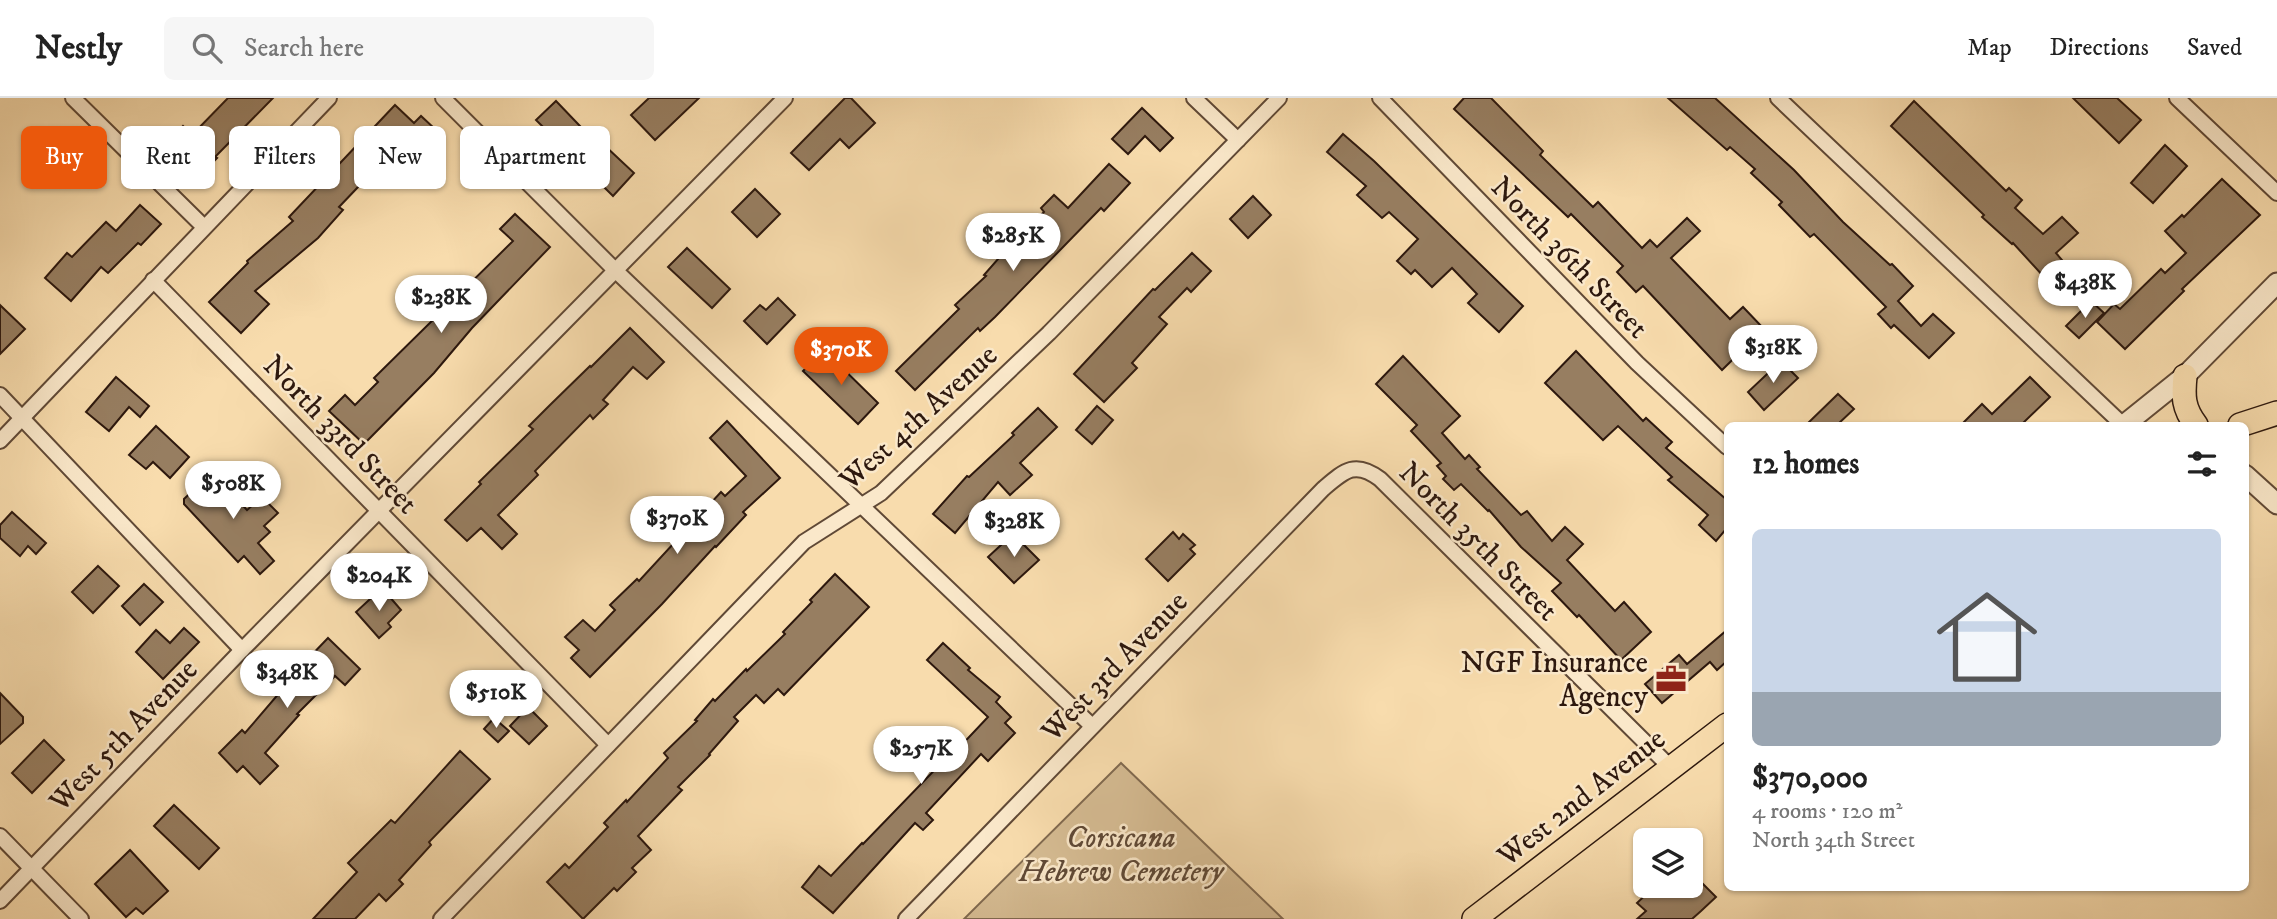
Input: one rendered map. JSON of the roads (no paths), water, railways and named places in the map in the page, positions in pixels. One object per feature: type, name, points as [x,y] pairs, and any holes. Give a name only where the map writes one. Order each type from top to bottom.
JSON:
[{"type":"main road","points":[[2185,376],[2183,399],[2193,422]]},
{"type":"main road","points":[[2249,422],[2277,413]]},
{"type":"main road","name":"West 2nd Avenue","points":[[1474,919],[1724,727]]},
{"type":"street","points":[[73,98],[204,227]]},
{"type":"street","points":[[0,440],[329,98]]},
{"type":"street","points":[[443,98],[616,271],[1092,726]]},
{"type":"street","name":"West 5th Avenue","points":[[0,901],[242,650],[785,98]]},
{"type":"street","points":[[1194,98],[1238,140]]},
{"type":"street","name":"West 4th Avenue","points":[[441,919],[804,542],[881,493],[1049,333],[1279,98]]},
{"type":"street","name":"North 36th Street","points":[[1380,98],[1637,363],[1724,444]]},
{"type":"street","points":[[1778,98],[2121,422]]},
{"type":"street","points":[[2178,98],[2277,192]]},
{"type":"street","name":"North 33rd Street","points":[[153,280],[608,745]]},
{"type":"street","points":[[2128,422],[2185,376],[2277,283]]},
{"type":"street","points":[[0,395],[242,650]]},
{"type":"street","name":"West 3rd Avenue","points":[[905,919],[1323,489],[1344,471],[1355,468],[1370,471]]},
{"type":"street","name":"North 35th Street","points":[[1370,471],[1670,767]]},
{"type":"street","points":[[2249,479],[2277,504]]},
{"type":"street","points":[[0,836],[80,919]]},
{"type":"place","name":"NGF Insurance Agency","points":[[1671,679]]},
{"type":"park label","name":"Corsicana Hebrew Cemetery","points":[[1121,854]]}]
